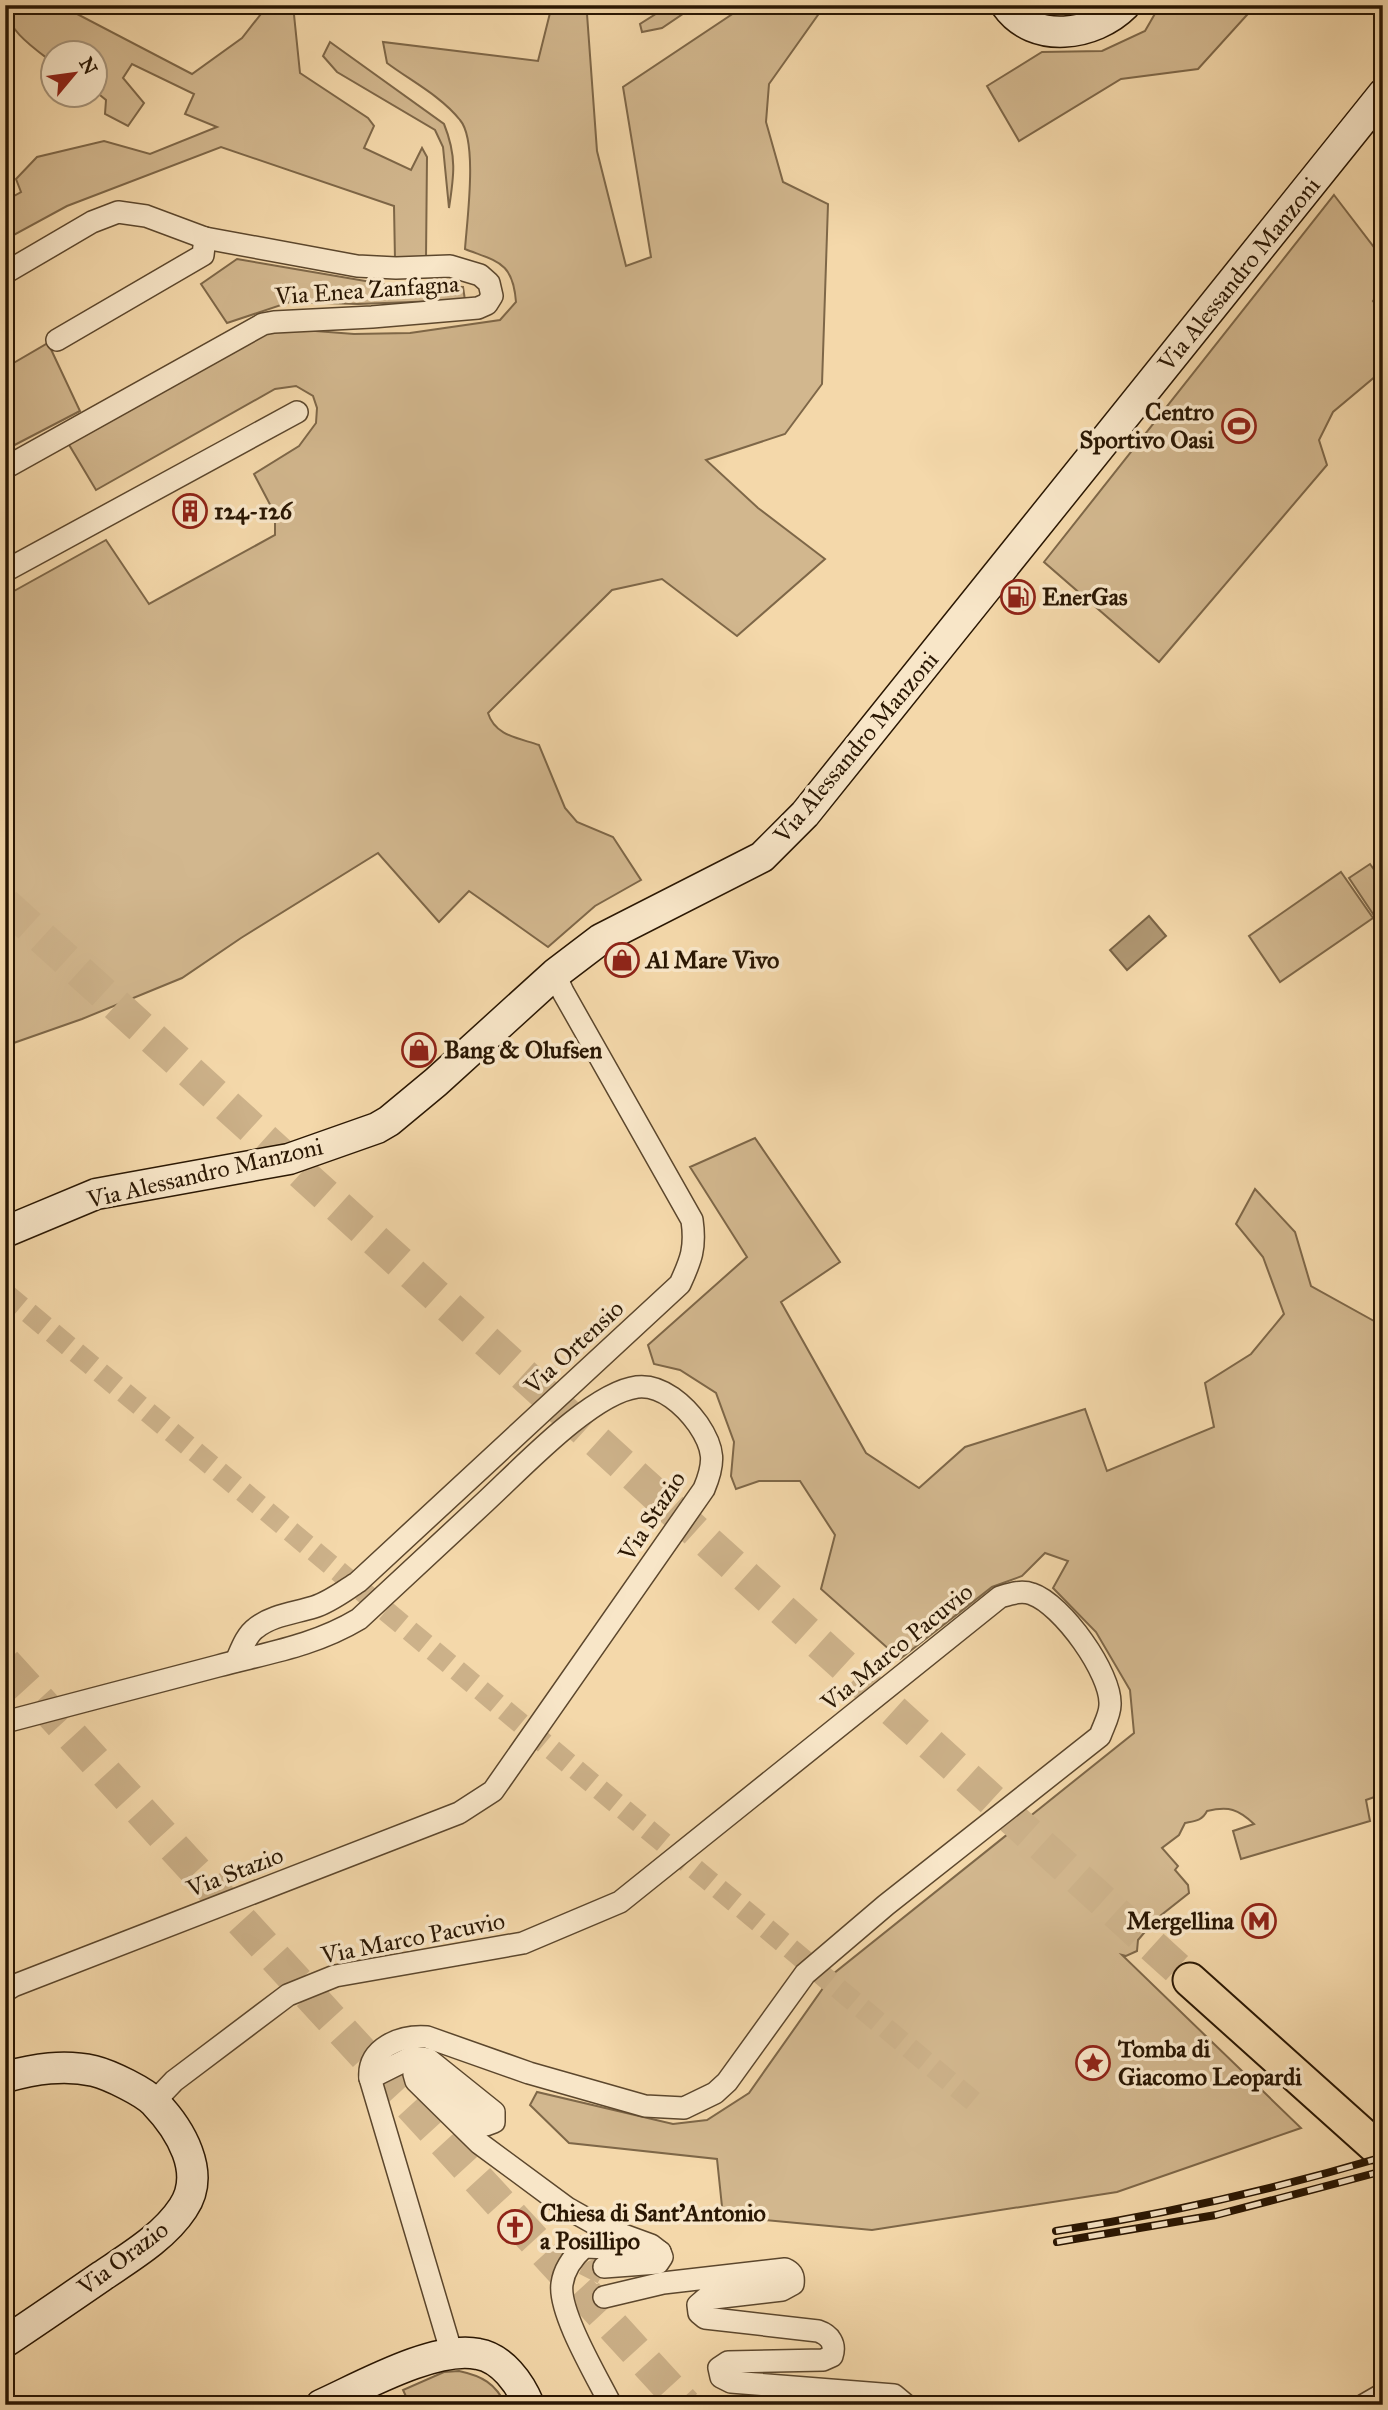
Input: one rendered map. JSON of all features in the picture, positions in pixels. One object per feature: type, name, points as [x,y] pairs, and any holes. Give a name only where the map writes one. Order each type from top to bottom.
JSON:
[{"type":"main road","points":[[1190,1980],[1375,2146]]},
{"type":"street","points":[[1006,5],[1028,24],[1057,33],[1087,29],[1111,19],[1125,5]]},
{"type":"street","name":"Via Alessandro Manzoni","points":[[5,1232],[96,1194],[289,1159],[377,1128],[436,1082],[555,974],[601,939],[762,857],[805,814],[1383,94]]},
{"type":"street","name":"Via Enea Zanfagna","points":[[5,274],[92,222],[118,212],[146,216],[205,238],[357,266],[396,268],[450,265],[480,275],[489,282],[492,296],[487,304],[478,309],[263,324],[5,468]]},
{"type":"street","points":[[57,340],[203,255],[205,238]]},
{"type":"street","points":[[5,571],[297,412]]},
{"type":"street","name":"Via Ortensio","points":[[236,1661],[249,1634],[257,1626],[273,1618],[316,1606],[336,1597],[358,1582],[680,1284],[693,1256],[695,1239],[692,1220],[555,974]]},
{"type":"street","name":"Via Stazio","points":[[5,1722],[314,1642],[338,1631],[359,1619],[568,1426],[615,1394],[638,1387],[654,1389],[670,1396],[689,1411],[703,1431],[711,1452],[712,1470],[704,1489],[493,1791],[458,1813],[5,1991]]},
{"type":"street","name":"Via Marco Pacuvio","points":[[154,2102],[174,2081],[288,1995],[335,1976],[523,1943],[620,1902],[1000,1597],[1017,1592],[1032,1594],[1058,1610],[1081,1637],[1102,1675],[1111,1705],[1100,1736],[886,1905],[805,1974],[727,2082],[715,2093],[684,2108],[645,2106],[529,2073],[435,2039],[414,2036],[388,2045],[369,2068],[370,2078]]},
{"type":"street","points":[[452,2354],[370,2078],[412,2057],[428,2059],[494,2112],[494,2122],[486,2125],[430,2074],[421,2070],[414,2074],[416,2081],[479,2143],[577,2214],[599,2226],[651,2245],[663,2256],[659,2263],[604,2267]]},
{"type":"street","name":"Via Orazio","points":[[5,2077],[40,2068],[74,2068],[96,2072],[116,2080],[154,2102],[183,2140],[190,2160],[192,2182],[189,2198],[168,2226],[131,2256],[5,2342]]},
{"type":"street","points":[[611,2405],[565,2310],[562,2297],[565,2272],[584,2247],[660,2252]]},
{"type":"street","points":[[604,2297],[663,2283],[785,2269],[793,2275],[793,2284],[790,2287],[705,2300],[698,2305],[699,2313],[705,2318],[818,2331],[830,2339],[834,2349],[832,2356],[819,2361],[728,2362],[719,2368],[722,2377],[731,2382],[894,2395],[906,2405]]},
{"type":"street","points":[[321,2405],[418,2362],[452,2354],[480,2354],[492,2358],[512,2377],[529,2405]]},
{"type":"street","points":[[1364,2405],[1383,2394]]},
{"type":"shaded area","points":[[5,5],[60,5],[192,74],[242,38],[268,5],[293,5],[300,73],[368,118],[374,126],[364,148],[411,170],[422,148],[427,157],[426,258],[395,260],[394,206],[221,147],[67,206],[12,236],[5,225],[5,201],[21,192],[16,179],[37,157],[104,141],[150,154],[217,127],[185,114],[194,94],[132,64],[123,78],[144,103],[128,126],[105,114],[105,108],[108,108],[108,38],[38,38],[38,51],[15,30],[6,14]]},
{"type":"shaded area","points":[[552,5],[592,5],[587,14],[597,151],[626,266],[651,257],[623,87],[746,5],[825,5],[769,84],[766,122],[783,182],[828,204],[822,384],[785,434],[706,460],[758,508],[825,559],[737,636],[662,579],[612,590],[488,713],[491,721],[502,731],[539,745],[565,808],[577,822],[613,837],[641,880],[595,906],[548,947],[469,891],[439,922],[378,853],[182,978],[82,1019],[5,1046],[5,596],[106,540],[149,604],[275,535],[275,514],[254,474],[299,446],[316,423],[317,408],[313,396],[296,386],[275,389],[96,490],[65,438],[264,327],[354,334],[410,333],[500,320],[516,302],[511,279],[502,265],[465,249],[470,162],[465,130],[460,120],[444,104],[387,63],[383,42],[538,61]]},
{"type":"shaded area","points":[[670,5],[696,5],[662,28],[642,32],[640,24]]},
{"type":"shaded area","points":[[1160,5],[1256,5],[1198,69],[1121,79],[1019,141],[987,86],[1042,52],[1102,51],[1145,31]]},
{"type":"shaded area","points":[[330,42],[444,124],[451,146],[453,166],[449,208],[443,147],[435,130],[337,72],[323,56]]},
{"type":"shaded area","name":"Centro Sportivo Oasi","points":[[1334,195],[1383,259],[1383,288],[1373,301],[1383,316],[1383,370],[1333,412],[1319,440],[1327,465],[1159,662],[1044,562]]},
{"type":"shaded area","points":[[237,259],[383,284],[463,287],[465,300],[358,304],[290,302],[227,323],[201,284]]},
{"type":"shaded area","points":[[48,343],[80,411],[5,450],[5,368]]},
{"type":"shaded area","points":[[1370,864],[1383,882],[1383,912],[1375,917],[1349,878]]},
{"type":"shaded area","points":[[1341,872],[1373,918],[1280,982],[1249,936]]},
{"type":"shaded area","points":[[1149,916],[1166,936],[1127,970],[1110,950]]},
{"type":"shaded area","points":[[755,1138],[840,1262],[781,1302],[866,1453],[919,1488],[965,1447],[1085,1409],[1107,1471],[1214,1427],[1205,1383],[1251,1354],[1284,1314],[1263,1257],[1236,1224],[1255,1189],[1295,1232],[1311,1286],[1383,1326],[1383,1794],[1366,1800],[1370,1821],[1241,1859],[1233,1831],[1254,1824],[1243,1815],[1227,1809],[1207,1811],[1198,1820],[1185,1823],[1179,1835],[1162,1848],[1178,1866],[1175,1870],[1188,1885],[1189,1893],[1155,1920],[1138,1940],[1137,1951],[1122,1955],[1301,2128],[1117,2192],[872,2230],[723,2216],[717,2159],[569,2143],[530,2105],[537,2092],[673,2124],[707,2120],[749,2093],[833,1974],[1134,1733],[1130,1690],[1096,1632],[1053,1588],[1068,1561],[1045,1553],[1022,1576],[992,1587],[900,1659],[821,1589],[835,1535],[800,1481],[759,1481],[736,1489],[731,1476],[734,1442],[716,1393],[680,1370],[654,1364],[648,1345],[747,1257],[690,1167]]},
{"type":"shaded area","points":[[459,2371],[475,2375],[487,2382],[506,2405],[410,2405],[403,2390],[444,2372]]},
{"type":"tunnel","points":[[5,904],[1190,1980]]},
{"type":"tunnel","points":[[5,1293],[979,2106]]},
{"type":"tunnel","points":[[5,1663],[685,2405]]},
{"type":"tunnel","points":[[604,2267],[592,2271],[587,2281],[593,2292],[604,2297]]},
{"type":"railway","points":[[1056,2231],[1221,2200],[1383,2157]]},
{"type":"railway","points":[[1057,2242],[1216,2215],[1383,2171]]},
{"type":"place","name":"Centro Sportivo Oasi","points":[[1239,426]]},
{"type":"place","name":"124-126","points":[[190,511]]},
{"type":"place","name":"EnerGas","points":[[1018,597]]},
{"type":"place","name":"Al Mare Vivo","points":[[622,960]]},
{"type":"place","name":"Bang & Olufsen","points":[[419,1050]]},
{"type":"place","name":"Mergellina","points":[[1259,1921]]},
{"type":"place","name":"Tomba di Giacomo Leopardi","points":[[1093,2063]]},
{"type":"place","name":"Chiesa di Sant'Antonio a Posillipo","points":[[515,2227]]}]
